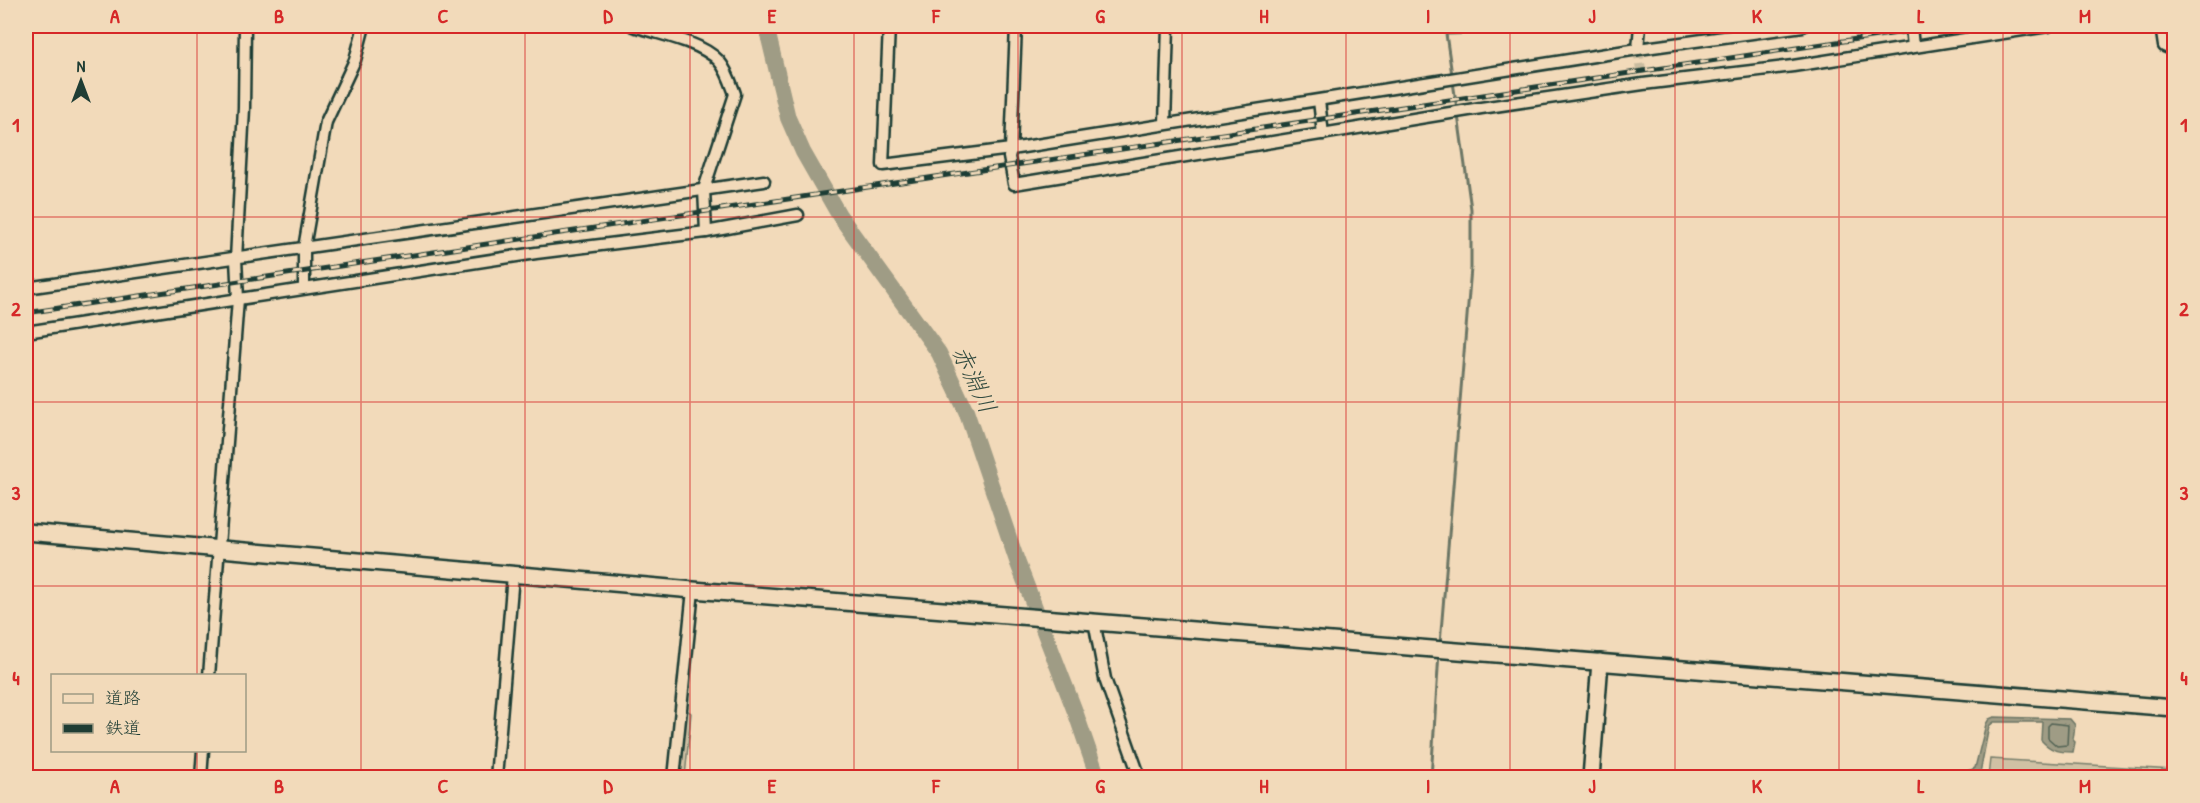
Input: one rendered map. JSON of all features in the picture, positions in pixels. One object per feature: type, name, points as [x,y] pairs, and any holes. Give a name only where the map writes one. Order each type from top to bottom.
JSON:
[{"type":"street","points":[[208,674],[238,299],[236,258],[244,108],[245,26]]},
{"type":"street","points":[[304,288],[304,248],[326,122],[355,60],[364,26]]},
{"type":"street","points":[[633,26],[709,52],[720,62],[730,79],[735,94],[704,189],[706,232]]},
{"type":"street","points":[[888,26],[883,165],[1011,149],[1638,49],[1803,26]]},
{"type":"street","points":[[1016,26],[1009,157],[1014,184],[1620,87],[1793,66],[2048,26]]},
{"type":"street","points":[[1165,124],[1168,26]]},
{"type":"street","points":[[1638,49],[1640,26]]},
{"type":"street","points":[[1911,26],[1913,47]]},
{"type":"street","points":[[2161,26],[2164,46],[2175,50]]},
{"type":"street","points":[[1318,100],[1323,134]]},
{"type":"street","points":[[26,288],[764,181]]},
{"type":"street","points":[[26,332],[536,253],[706,232],[798,216]]},
{"type":"street","points":[[26,532],[693,590],[2175,708]]},
{"type":"street","points":[[496,777],[513,575]]},
{"type":"street","points":[[674,777],[683,669],[693,590]]},
{"type":"street","points":[[1089,621],[1105,679],[1140,777]]},
{"type":"street","points":[[1591,777],[1600,662]]},
{"type":"street","points":[[201,777],[203,752]]},
{"type":"shaded area","points":[[680,705],[691,713],[685,777],[670,778]]},
{"type":"shaded area","points":[[1990,759],[2174,770],[2174,777],[1988,777]]},
{"type":"water","points":[[1994,717],[2070,719],[2075,725],[2073,752],[2063,752],[2048,747],[2041,740],[2042,722],[1994,722],[1989,726],[1980,773],[1984,777],[1940,777],[1975,768],[1986,724]]},
{"type":"waterway","name":"赤淵川","points":[[766,26],[788,118],[803,152],[839,215],[939,353],[966,411],[1017,561],[1098,778]]},
{"type":"waterway","points":[[1457,109],[1446,34],[1479,33],[1479,26]]},
{"type":"waterway","points":[[1440,644],[1471,268],[1471,209],[1458,115]]},
{"type":"waterway","points":[[1431,778],[1439,653]]},
{"type":"tunnel","points":[[1638,49],[1643,84]]},
{"type":"railway","points":[[26,313],[1944,26]]}]
